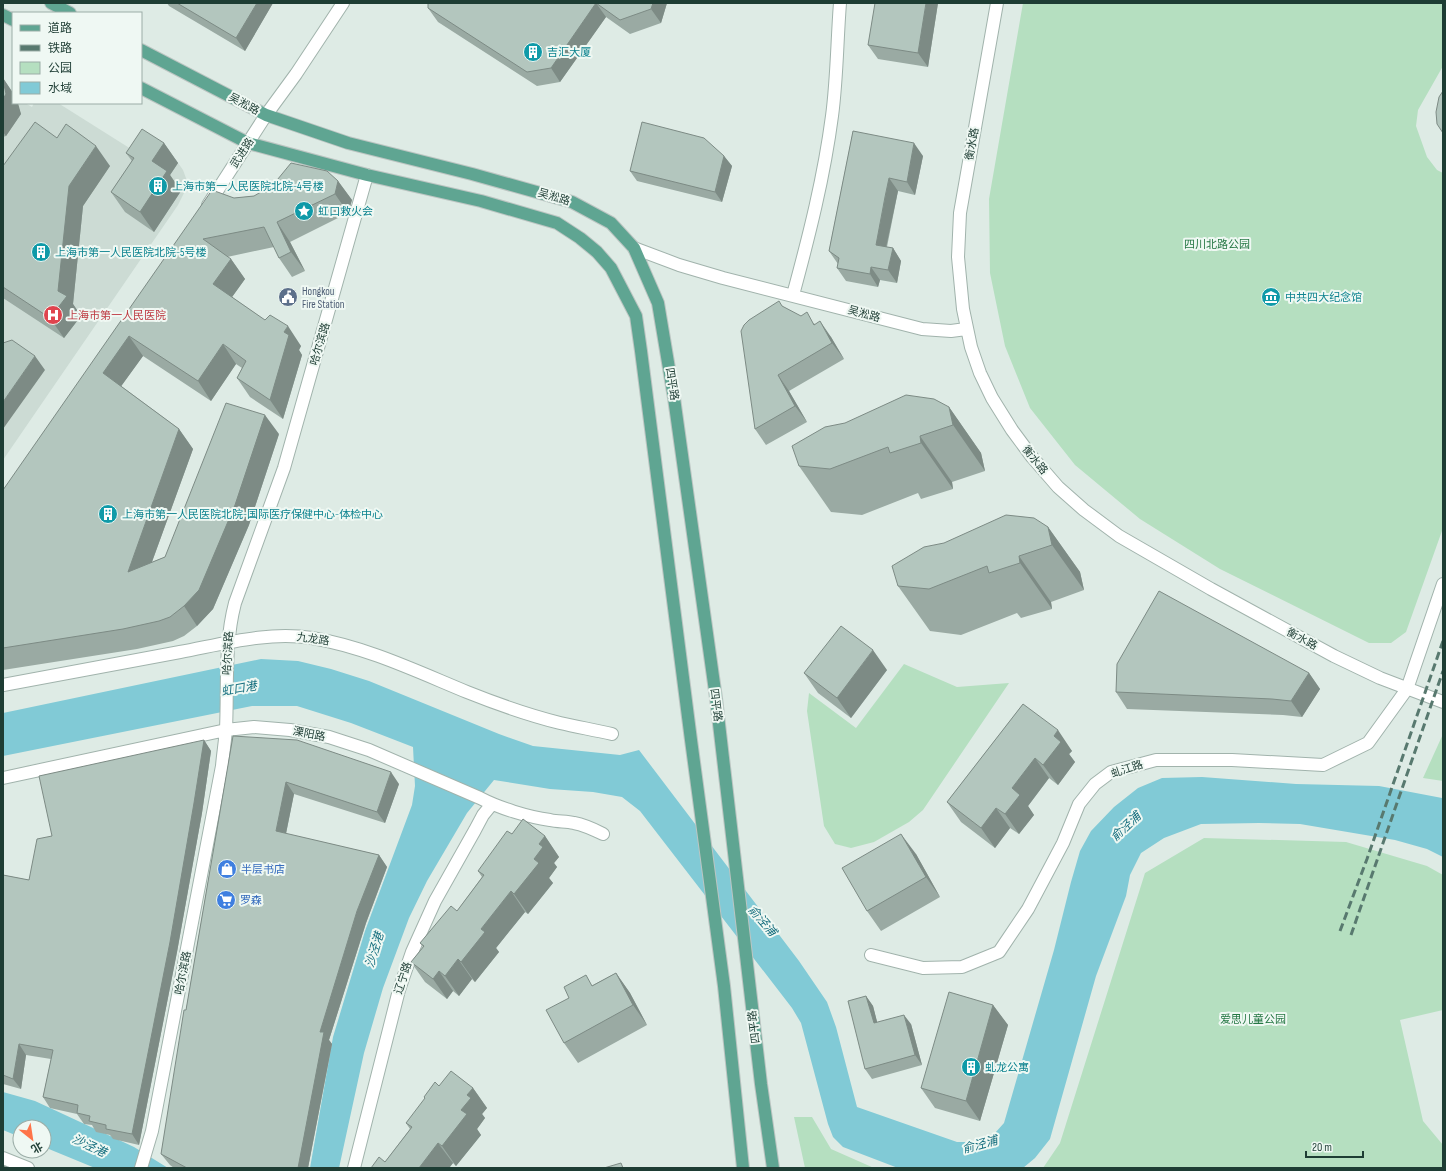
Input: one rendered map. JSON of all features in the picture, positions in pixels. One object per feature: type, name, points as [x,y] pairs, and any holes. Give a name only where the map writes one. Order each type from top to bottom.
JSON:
[{"type":"main road","points":[[51,3],[68,12]]},
{"type":"main road","points":[[3,14],[12,19]]},
{"type":"main road","name":"吴淞路","points":[[142,51],[266,115],[362,147],[472,174],[572,202],[612,223],[634,248]]},
{"type":"main road","points":[[142,89],[248,143],[367,175],[481,201],[557,223],[597,252],[611,268],[636,316],[724,986],[743,1168]]},
{"type":"main road","name":"四平路","points":[[634,248],[658,303],[673,390],[716,698],[772,1168]]},
{"type":"street","name":"武进路","points":[[203,212],[266,115],[344,3]]},
{"type":"street","points":[[793,295],[816,203],[827,146],[834,96],[840,3]]},
{"type":"street","name":"衡水路","points":[[997,3],[960,213],[958,257],[966,329],[971,348],[980,373],[992,398],[1012,430],[1032,457],[1058,487],[1084,510],[1118,536],[1211,590],[1358,668],[1407,689],[1443,702]]},
{"type":"street","name":"哈尔滨路","points":[[141,1168],[146,1156],[152,1130],[222,766],[226,730],[227,662],[230,623],[235,603],[290,449],[367,175]]},
{"type":"street","name":"吴淞路","points":[[634,248],[679,265],[723,278],[922,329],[951,331],[966,329]]},
{"type":"street","name":"虬江路","points":[[871,955],[922,968],[962,967],[999,952],[1028,909],[1063,842],[1079,804],[1095,784],[1111,772],[1156,760],[1232,760],[1323,765],[1368,743],[1407,689],[1443,584]]},
{"type":"street","name":"九龙路","points":[[3,685],[228,643],[274,636],[310,638],[339,643],[417,670],[467,692],[510,708],[559,723],[612,734]]},
{"type":"street","name":"溧阳路","points":[[3,778],[226,730],[254,727],[290,730],[329,737],[369,750],[492,804],[530,816],[581,824],[603,834]]},
{"type":"street","name":"辽宁路","points":[[354,1168],[399,990],[412,952],[434,901],[483,815],[492,804]]},
{"type":"street","points":[[3,1158],[28,1168]]},
{"type":"shaded area","name":"上海市第一人民医院","points":[[3,89],[12,102],[12,104],[27,104],[32,107],[34,104],[60,104],[131,149],[167,153],[176,160],[183,170],[187,181],[187,187],[178,205],[3,460]]},
{"type":"green space","name":"四川北路公园","points":[[1023,3],[1443,3],[1443,66],[1418,110],[1416,126],[1427,157],[1437,170],[1443,173],[1443,528],[1406,632],[1391,643],[1369,643],[1220,569],[1140,519],[1075,465],[1030,408],[1005,346],[990,273],[989,199]]},
{"type":"green space","points":[[904,664],[957,687],[1009,683],[923,810],[909,822],[874,842],[851,848],[835,844],[824,826],[807,711],[809,693],[856,728]]},
{"type":"green space","points":[[1443,734],[1443,781],[1423,778]]},
{"type":"green space","name":"爱思儿童公园","points":[[1204,838],[1346,842],[1427,866],[1443,875],[1443,1010],[1400,1020],[1423,1121],[1443,1145],[1443,1168],[1043,1168],[1060,1143],[1145,873]]},
{"type":"green space","points":[[794,1117],[812,1117],[831,1149],[874,1168],[805,1168]]},
{"type":"water","points":[[261,659],[298,661],[331,669],[369,681],[499,734],[533,746],[620,755],[639,750],[799,961],[827,1002],[836,1027],[857,1107],[957,1142],[978,1142],[995,1133],[1004,1123],[1054,950],[1080,851],[1091,831],[1114,807],[1138,788],[1162,778],[1202,777],[1296,784],[1379,786],[1442,798],[1443,857],[1427,849],[1395,840],[1300,824],[1201,824],[1164,838],[1141,853],[1130,875],[1126,896],[1096,976],[1050,1139],[1035,1158],[1023,1168],[898,1168],[843,1147],[833,1137],[828,1124],[801,1023],[792,1008],[640,811],[622,797],[593,792],[550,789],[494,780],[467,813],[427,881],[409,918],[383,988],[364,1053],[339,1168],[310,1168],[333,1037],[365,931],[412,805],[415,786],[413,747],[351,723],[297,706],[252,706],[3,756],[3,713]]},
{"type":"water","name":"沙泾港","points":[[3,1092],[35,1101],[134,1147],[168,1168],[95,1168],[52,1150],[52,1119],[12,1119],[12,1134],[3,1130]]},
{"type":"building","points":[[177,3],[257,3],[236,38]]},
{"type":"building","name":"吉汇大厦","points":[[428,3],[596,3],[551,68],[527,72],[428,8]]},
{"type":"building","points":[[596,3],[653,3],[651,9],[620,20]]},
{"type":"building","points":[[875,3],[926,3],[918,53],[868,45]]},
{"type":"building","points":[[3,80],[6,94],[3,99]]},
{"type":"building","points":[[1443,91],[1443,133],[1437,124],[1436,112],[1439,97]]},
{"type":"building","name":"上海市第一人民医院北院-5号楼","points":[[35,122],[57,138],[66,124],[96,146],[69,186],[58,291],[67,296],[50,318],[3,287],[3,166]]},
{"type":"building","points":[[642,122],[704,138],[724,156],[715,192],[630,171]]},
{"type":"building","points":[[142,129],[164,143],[152,161],[167,171],[140,212],[111,192],[134,158],[126,153]]},
{"type":"building","points":[[853,131],[914,143],[907,182],[889,178],[885,197],[876,245],[893,248],[888,270],[871,267],[870,274],[837,268],[839,258],[829,251]]},
{"type":"building","points":[[291,163],[327,171],[338,181],[335,194],[277,222],[291,252],[279,258],[264,227],[203,239],[231,259],[213,284],[265,320],[270,315],[288,326],[284,332],[289,335],[270,400],[237,378],[246,361],[223,344],[198,381],[129,336],[103,373],[179,429],[128,572],[165,557],[226,403],[265,415],[235,505],[199,590],[184,606],[170,617],[159,621],[123,629],[3,648],[3,490],[212,190],[234,198],[254,196],[273,185]]},
{"type":"building","points":[[779,301],[782,306],[801,316],[807,312],[814,325],[820,321],[832,343],[778,375],[795,406],[755,429],[741,331],[749,320]]},
{"type":"building","points":[[12,340],[35,356],[3,402],[3,343]]},
{"type":"building","points":[[906,395],[934,399],[949,407],[953,425],[920,436],[921,443],[890,453],[888,447],[830,469],[799,466],[792,446],[825,427],[845,423]]},
{"type":"building","points":[[1006,515],[1034,518],[1048,527],[1052,545],[1019,556],[1020,563],[989,573],[987,566],[929,589],[898,586],[892,566],[924,547],[944,543]]},
{"type":"building","points":[[1159,591],[1309,673],[1291,701],[1116,692],[1117,664]]},
{"type":"building","points":[[841,626],[873,650],[837,698],[804,673]]},
{"type":"building","points":[[1023,704],[1058,730],[1054,736],[1061,742],[1043,765],[1035,758],[1012,788],[1020,795],[1005,814],[996,808],[981,828],[947,802]]},
{"type":"building","points":[[233,736],[297,740],[391,772],[377,812],[286,782],[276,831],[379,855],[357,911],[320,1032],[324,1032],[298,1168],[187,1168],[161,1154],[184,1010],[186,1010]]},
{"type":"building","points":[[204,740],[170,942],[132,1134],[106,1129],[106,1125],[89,1121],[90,1116],[77,1113],[78,1105],[43,1097],[53,1050],[19,1044],[13,1079],[3,1075],[3,875],[29,880],[37,839],[52,836],[39,776]]},
{"type":"building","points":[[523,819],[545,836],[539,844],[543,847],[534,859],[539,863],[514,894],[511,891],[481,929],[485,932],[461,962],[458,959],[445,976],[439,971],[433,979],[411,962],[424,946],[420,943],[451,906],[457,911],[484,875],[478,871],[507,831],[512,834]]},
{"type":"building","points":[[901,834],[926,877],[867,911],[842,868]]},
{"type":"building","points":[[616,973],[633,1005],[564,1043],[546,1010],[569,998],[564,987],[586,975],[592,986]]},
{"type":"building","points":[[949,992],[993,1005],[966,1101],[921,1088]]},
{"type":"building","points":[[866,996],[874,1023],[904,1015],[915,1055],[865,1069],[848,1001]]},
{"type":"building","points":[[451,1071],[473,1088],[467,1095],[471,1098],[461,1110],[467,1114],[442,1146],[438,1143],[419,1168],[371,1168],[379,1157],[385,1162],[412,1127],[406,1123],[425,1098],[424,1097],[435,1082],[439,1086]]},
{"type":"building","points":[[621,1163],[623,1168],[604,1168]]},
{"type":"railway","points":[[1340,931],[1367,859],[1443,641]]},
{"type":"railway","points":[[1351,935],[1443,671]]},
{"type":"place","name":"吉汇大厦","points":[[533,52]]},
{"type":"place","name":"上海市第一人民医院北院-4号楼","points":[[158,186]]},
{"type":"place","name":"虹口救火会","points":[[304,211]]},
{"type":"place","name":"上海市第一人民医院北院-5号楼","points":[[41,252]]},
{"type":"place","name":"Hongkou Fire Station","points":[[288,297]]},
{"type":"place","name":"中共四大纪念馆","points":[[1271,297]]},
{"type":"place","name":"上海市第一人民医院","points":[[53,315]]},
{"type":"place","name":"上海市第一人民医院北院-国际医疗保健中心-体检中心","points":[[108,514]]},
{"type":"place","name":"半层书店","points":[[227,869]]},
{"type":"place","name":"罗森","points":[[226,900]]},
{"type":"place","name":"虬龙公寓","points":[[971,1067]]},
{"type":"water label","name":"虹口港","points":[[239,689]]},
{"type":"water label","name":"俞泾浦","points":[[1126,827]]},
{"type":"water label","name":"俞泾浦","points":[[762,921]]},
{"type":"water label","name":"俞泾浦","points":[[980,1145]]}]
